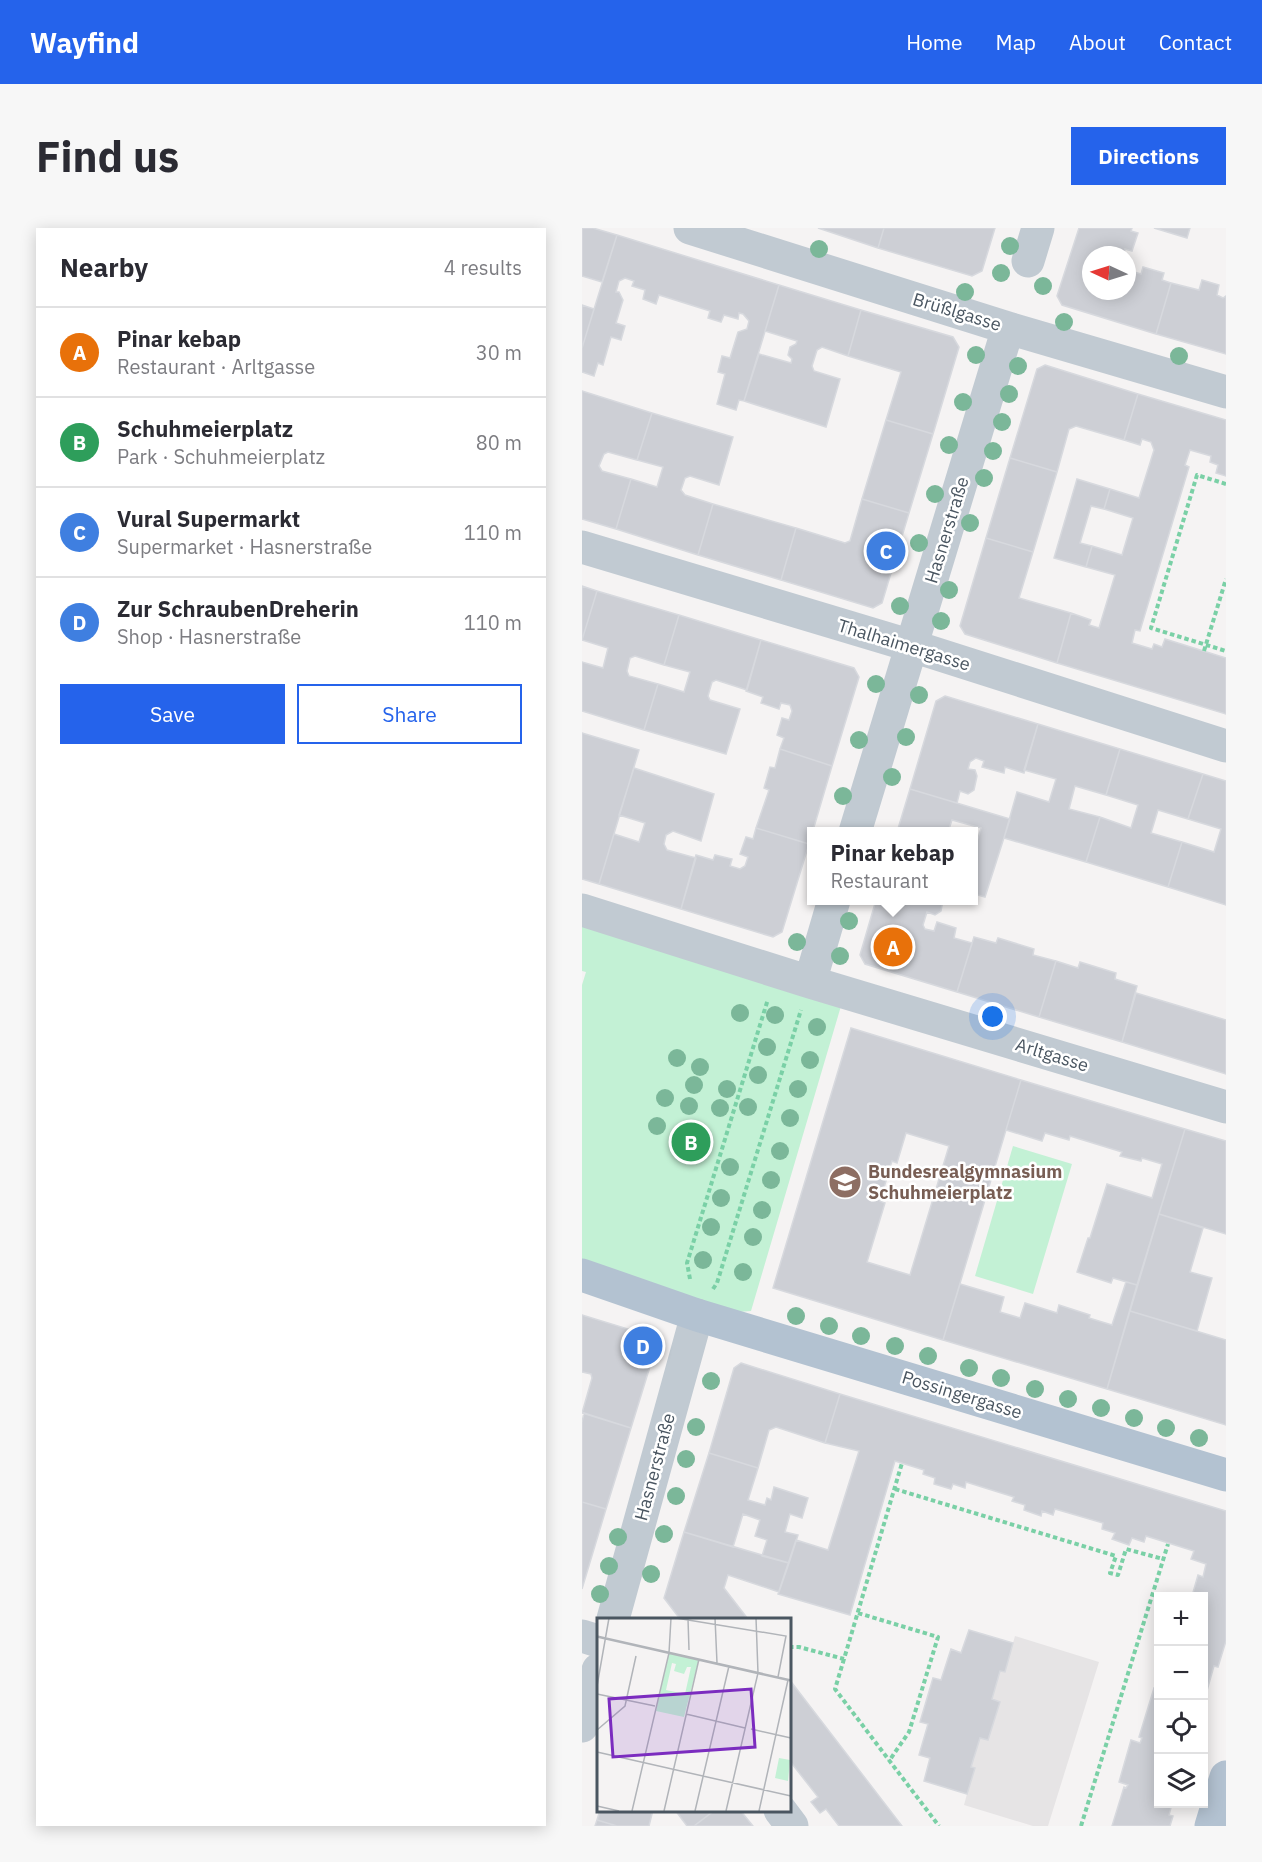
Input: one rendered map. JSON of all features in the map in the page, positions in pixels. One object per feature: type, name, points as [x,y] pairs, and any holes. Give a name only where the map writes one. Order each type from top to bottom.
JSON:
[{"type":"main road","name":"Possingergasse","points":[[582,1275],[697,1315],[1226,1474]]},
{"type":"main road","points":[[1211,1826],[1226,1777]]},
{"type":"street","name":"Brüßlgasse","points":[[690,228],[1008,328],[1226,392]]},
{"type":"street","points":[[1028,261],[1038,228]]},
{"type":"street","name":"Hasnerstraße","points":[[856,827],[1008,328]]},
{"type":"street","name":"Thalhaimergasse","points":[[582,547],[912,646],[1226,746]]},
{"type":"street","points":[[810,982],[833,905]]},
{"type":"street","name":"Arltgasse","points":[[582,910],[810,982],[1226,1107]]},
{"type":"street","name":"Hasnerstraße","points":[[613,1618],[697,1315]]},
{"type":"street","points":[[582,1636],[597,1641]]},
{"type":"street","points":[[582,1726],[597,1674]]},
{"type":"street","points":[[781,1811],[792,1826]]},
{"type":"path","points":[[1226,484],[1197,475],[1150,628],[1226,651]]},
{"type":"path","points":[[1203,651],[1226,579]]},
{"type":"path","points":[[697,1315],[687,1263],[768,1000],[810,982]]},
{"type":"path","points":[[697,1315],[717,1283],[810,982]]},
{"type":"path","points":[[902,1463],[835,1689],[939,1826]]},
{"type":"path","points":[[895,1489],[1116,1556],[1110,1573],[1118,1575],[1126,1549],[1163,1559]]},
{"type":"path","points":[[1081,1826],[1168,1544]]},
{"type":"path","points":[[858,1612],[938,1637],[909,1732],[889,1761]]},
{"type":"path","points":[[790,1647],[799,1647],[844,1659]]},
{"type":"shaded area","points":[[969,1630],[1013,1643],[1015,1636],[1099,1662],[1048,1826],[1033,1826],[964,1805],[967,1794],[924,1781],[930,1759],[919,1755],[928,1724],[920,1722],[933,1678],[941,1680],[951,1649],[962,1652]]},
{"type":"green space","points":[[582,910],[841,1006],[751,1311],[697,1315],[582,1278],[582,985],[586,972],[582,971]]},
{"type":"green space","points":[[1013,1146],[1072,1164],[1033,1294],[975,1276]]},
{"type":"building","points":[[582,228],[593,228],[617,235],[602,282],[582,276]]},
{"type":"building","points":[[818,228],[884,228],[878,248]]},
{"type":"building","points":[[884,228],[995,228],[982,271],[972,276],[878,248]]},
{"type":"building","points":[[1079,228],[1132,228],[1131,231],[1138,233],[1134,246],[1082,246],[1082,300],[1136,300],[1136,273],[1141,274],[1143,267],[1164,273],[1162,280],[1171,283],[1156,334],[1062,305],[1057,296]]},
{"type":"building","points":[[1154,228],[1190,228],[1187,238]]},
{"type":"building","points":[[617,235],[779,285],[744,401],[739,400],[736,410],[717,404],[725,374],[718,372],[722,356],[730,358],[738,332],[747,329],[749,321],[739,313],[738,319],[724,315],[721,322],[708,318],[710,311],[659,295],[656,304],[643,299],[645,290],[632,286],[634,281],[625,278],[619,281],[616,292],[619,292],[623,300],[616,323],[625,326],[621,340],[611,337],[603,365],[598,363],[594,376],[582,372],[582,348]]},
{"type":"building","points":[[1202,280],[1219,285],[1217,295],[1223,298],[1226,296],[1226,354],[1156,334],[1171,283],[1199,290]]},
{"type":"building","points":[[779,285],[861,310],[848,356],[822,347],[817,350],[812,366],[814,371],[840,379],[826,427],[744,401],[759,354],[791,363],[792,359],[788,355],[790,347],[797,341],[765,331]]},
{"type":"building","points":[[582,305],[594,309],[582,348]]},
{"type":"building","points":[[861,310],[953,337],[959,347],[933,434],[886,420],[901,372],[848,356]]},
{"type":"building","points":[[1045,365],[1138,394],[1124,440],[1076,426],[1069,429],[1057,472],[1010,458],[1037,369]]},
{"type":"building","points":[[582,391],[652,413],[637,460],[608,452],[604,454],[599,466],[602,471],[631,479],[616,529],[582,519]]},
{"type":"building","points":[[1138,394],[1226,420],[1226,476],[1216,473],[1218,465],[1210,462],[1211,456],[1190,450],[1185,465],[1189,467],[1140,631],[1135,630],[1132,643],[1152,649],[1154,644],[1162,647],[1165,639],[1226,658],[1226,714],[1057,663],[1071,613],[1091,620],[1089,625],[1099,628],[1115,575],[1086,567],[1092,546],[1122,555],[1133,518],[1104,509],[1110,489],[1139,498],[1154,450],[1151,442],[1142,439],[1140,445],[1124,440]]},
{"type":"building","points":[[652,413],[733,437],[719,485],[690,476],[685,478],[681,490],[685,495],[713,504],[698,555],[616,529],[631,479],[657,487],[663,467],[637,460]]},
{"type":"building","points":[[886,420],[933,434],[909,513],[862,499]]},
{"type":"building","points":[[1010,458],[1057,472],[1033,552],[986,538]]},
{"type":"building","points":[[1077,479],[1110,489],[1104,509],[1091,506],[1080,543],[1092,546],[1086,567],[1054,558]]},
{"type":"building","points":[[862,499],[909,513],[882,603],[873,608],[781,580],[796,528],[845,543],[850,541]]},
{"type":"building","points":[[713,504],[796,528],[781,580],[698,555]]},
{"type":"building","points":[[986,538],[1033,552],[1019,598],[1071,613],[1057,663],[965,634],[960,626]]},
{"type":"building","points":[[582,586],[597,591],[582,640]]},
{"type":"building","points":[[597,591],[679,615],[664,665],[635,656],[630,658],[627,671],[629,676],[658,684],[644,730],[582,711],[582,662],[603,668],[608,648],[582,640]]},
{"type":"building","points":[[679,615],[761,640],[747,690],[716,680],[712,682],[708,696],[710,700],[740,709],[726,754],[644,730],[658,684],[684,692],[690,672],[664,665]]},
{"type":"building","points":[[761,640],[854,668],[859,677],[832,766],[780,749],[784,738],[777,735],[782,718],[789,720],[792,711],[790,705],[781,703],[779,709],[761,703],[763,697],[746,691]]},
{"type":"building","points":[[945,696],[1038,724],[1024,773],[1005,767],[1004,773],[982,767],[984,761],[976,758],[970,762],[968,769],[975,770],[977,776],[974,790],[968,794],[960,791],[957,803],[910,789],[936,701]]},
{"type":"building","points":[[1038,724],[1120,749],[1106,795],[1075,786],[1069,809],[1100,817],[1086,862],[1004,838],[1017,792],[1049,802],[1056,779],[1024,770]]},
{"type":"building","points":[[582,733],[639,750],[599,884],[582,879]]},
{"type":"building","points":[[780,749],[832,766],[814,827],[807,827],[807,843],[756,828],[769,790],[764,788],[770,767],[775,768]]},
{"type":"building","points":[[1120,749],[1203,774],[1188,819],[1158,810],[1151,833],[1182,842],[1168,887],[1086,862],[1100,817],[1131,828],[1138,805],[1106,795]]},
{"type":"building","points":[[634,768],[714,794],[701,841],[673,831],[666,835],[664,844],[667,850],[696,858],[681,909],[599,884],[614,834],[639,842],[645,823],[619,815]]},
{"type":"building","points":[[1203,774],[1226,781],[1226,905],[1168,887],[1182,842],[1214,852],[1221,829],[1188,819]]},
{"type":"building","points":[[910,789],[1010,819],[985,897],[978,895],[978,838],[981,828],[952,820],[950,827],[899,827]]},
{"type":"building","points":[[756,828],[807,843],[807,851],[782,932],[773,937],[681,909],[696,855],[713,860],[715,855],[732,859],[730,866],[740,869],[745,866],[748,857],[740,854],[746,837],[753,839]]},
{"type":"building","points":[[875,905],[942,905],[941,911],[935,915],[927,912],[923,925],[925,929],[934,931],[937,922],[956,928],[954,938],[972,943],[957,992],[865,964],[860,955]]},
{"type":"building","points":[[974,937],[996,943],[998,938],[1034,949],[1033,955],[1056,961],[1039,1017],[957,992]]},
{"type":"building","points":[[1056,961],[1078,968],[1080,962],[1116,973],[1115,979],[1137,986],[1122,1042],[1039,1017]]},
{"type":"building","points":[[1136,993],[1226,1020],[1226,1074],[1122,1042]]},
{"type":"building","name":"Bundesrealgymnasium Schuhmeierplatz","points":[[851,1028],[1021,1080],[943,1340],[773,1288]],"holes":[[[906,1133],[949,1146],[910,1275],[867,1262],[885,1203],[880,1201],[892,1161],[897,1163]]]},
{"type":"building","points":[[1021,1080],[1185,1129],[1137,1285],[1113,1278],[1111,1283],[1077,1272],[1107,1184],[1152,1198],[1162,1164],[1142,1158],[1141,1161],[1120,1156],[1122,1152],[1070,1136],[1069,1140],[1045,1133],[1042,1141],[1006,1130]]},
{"type":"building","points":[[1185,1129],[1226,1141],[1226,1234],[1159,1214]]},
{"type":"building","points":[[1159,1214],[1203,1228],[1190,1272],[1212,1278],[1197,1331],[1130,1311]]},
{"type":"building","points":[[1126,1282],[1137,1285],[1107,1389],[943,1340],[960,1284],[1004,1297],[1000,1312],[1020,1318],[1025,1303],[1057,1313],[1059,1305],[1112,1325]]},
{"type":"building","points":[[1130,1311],[1226,1340],[1226,1425],[1107,1389]]},
{"type":"building","points":[[582,1315],[651,1336],[656,1347],[631,1428],[582,1413],[592,1378],[591,1374],[582,1372]]},
{"type":"building","points":[[741,1363],[840,1394],[825,1443],[776,1427],[769,1430],[758,1468],[709,1453],[734,1368]]},
{"type":"building","points":[[840,1394],[1226,1511],[1226,1641],[1218,1667],[1214,1666],[1208,1687],[1208,1592],[1193,1592],[1198,1575],[1203,1577],[1206,1564],[1191,1559],[1194,1551],[1146,1536],[1144,1542],[1132,1538],[1129,1545],[1112,1539],[1115,1533],[1102,1529],[1103,1523],[1055,1509],[1053,1515],[1042,1511],[1041,1516],[1024,1510],[1025,1505],[1012,1501],[1014,1497],[966,1482],[965,1488],[953,1484],[951,1489],[934,1484],[935,1478],[923,1474],[924,1470],[895,1461],[850,1615],[778,1594],[796,1540],[828,1550],[859,1451],[825,1443]]},
{"type":"building","points":[[584,1413],[631,1428],[606,1509],[582,1502]]},
{"type":"building","points":[[709,1453],[758,1468],[748,1500],[765,1505],[767,1498],[771,1500],[774,1487],[808,1498],[802,1518],[790,1514],[785,1532],[798,1535],[789,1563],[762,1556],[767,1540],[755,1536],[760,1520],[743,1514],[733,1547],[684,1532]]},
{"type":"building","points":[[582,1502],[606,1509],[582,1589]]},
{"type":"building","points":[[684,1532],[789,1563],[779,1592],[728,1575],[724,1588],[747,1618],[679,1618],[664,1598]]},
{"type":"building","points":[[969,1630],[1013,1643],[1005,1672],[1000,1671],[992,1699],[1000,1702],[988,1740],[980,1738],[971,1767],[975,1768],[967,1794],[924,1781],[930,1758],[919,1755],[928,1724],[920,1722],[933,1678],[941,1680],[951,1649],[961,1653]]},
{"type":"building","points":[[790,1680],[902,1826],[839,1826],[826,1809],[820,1813],[811,1802],[818,1797],[790,1761]]},
{"type":"building","points":[[1154,1688],[1154,1808],[1171,1808],[1169,1815],[1173,1816],[1170,1826],[1112,1826],[1124,1787],[1128,1785],[1119,1782],[1131,1740],[1140,1743],[1142,1738],[1139,1737]]},
{"type":"building","points":[[600,1811],[653,1811],[649,1826],[617,1826],[597,1820]]},
{"type":"building","points":[[676,1811],[714,1811],[694,1826],[687,1826]]},
{"type":"building","points":[[714,1811],[741,1811],[753,1826],[694,1826]]},
{"type":"building","points":[[597,1820],[617,1826],[595,1826]]},
{"type":"place","name":"Vural Supermarkt","points":[[886,551]]},
{"type":"place","name":"Pinar kebap","points":[[893,947]]},
{"type":"place","name":"Schuhmeierplatz","points":[[691,1142]]},
{"type":"place","name":"Bundesrealgymnasium Schuhmeierplatz","points":[[845,1182]]},
{"type":"place","name":"Zur SchraubenDreherin","points":[[643,1346]]}]
